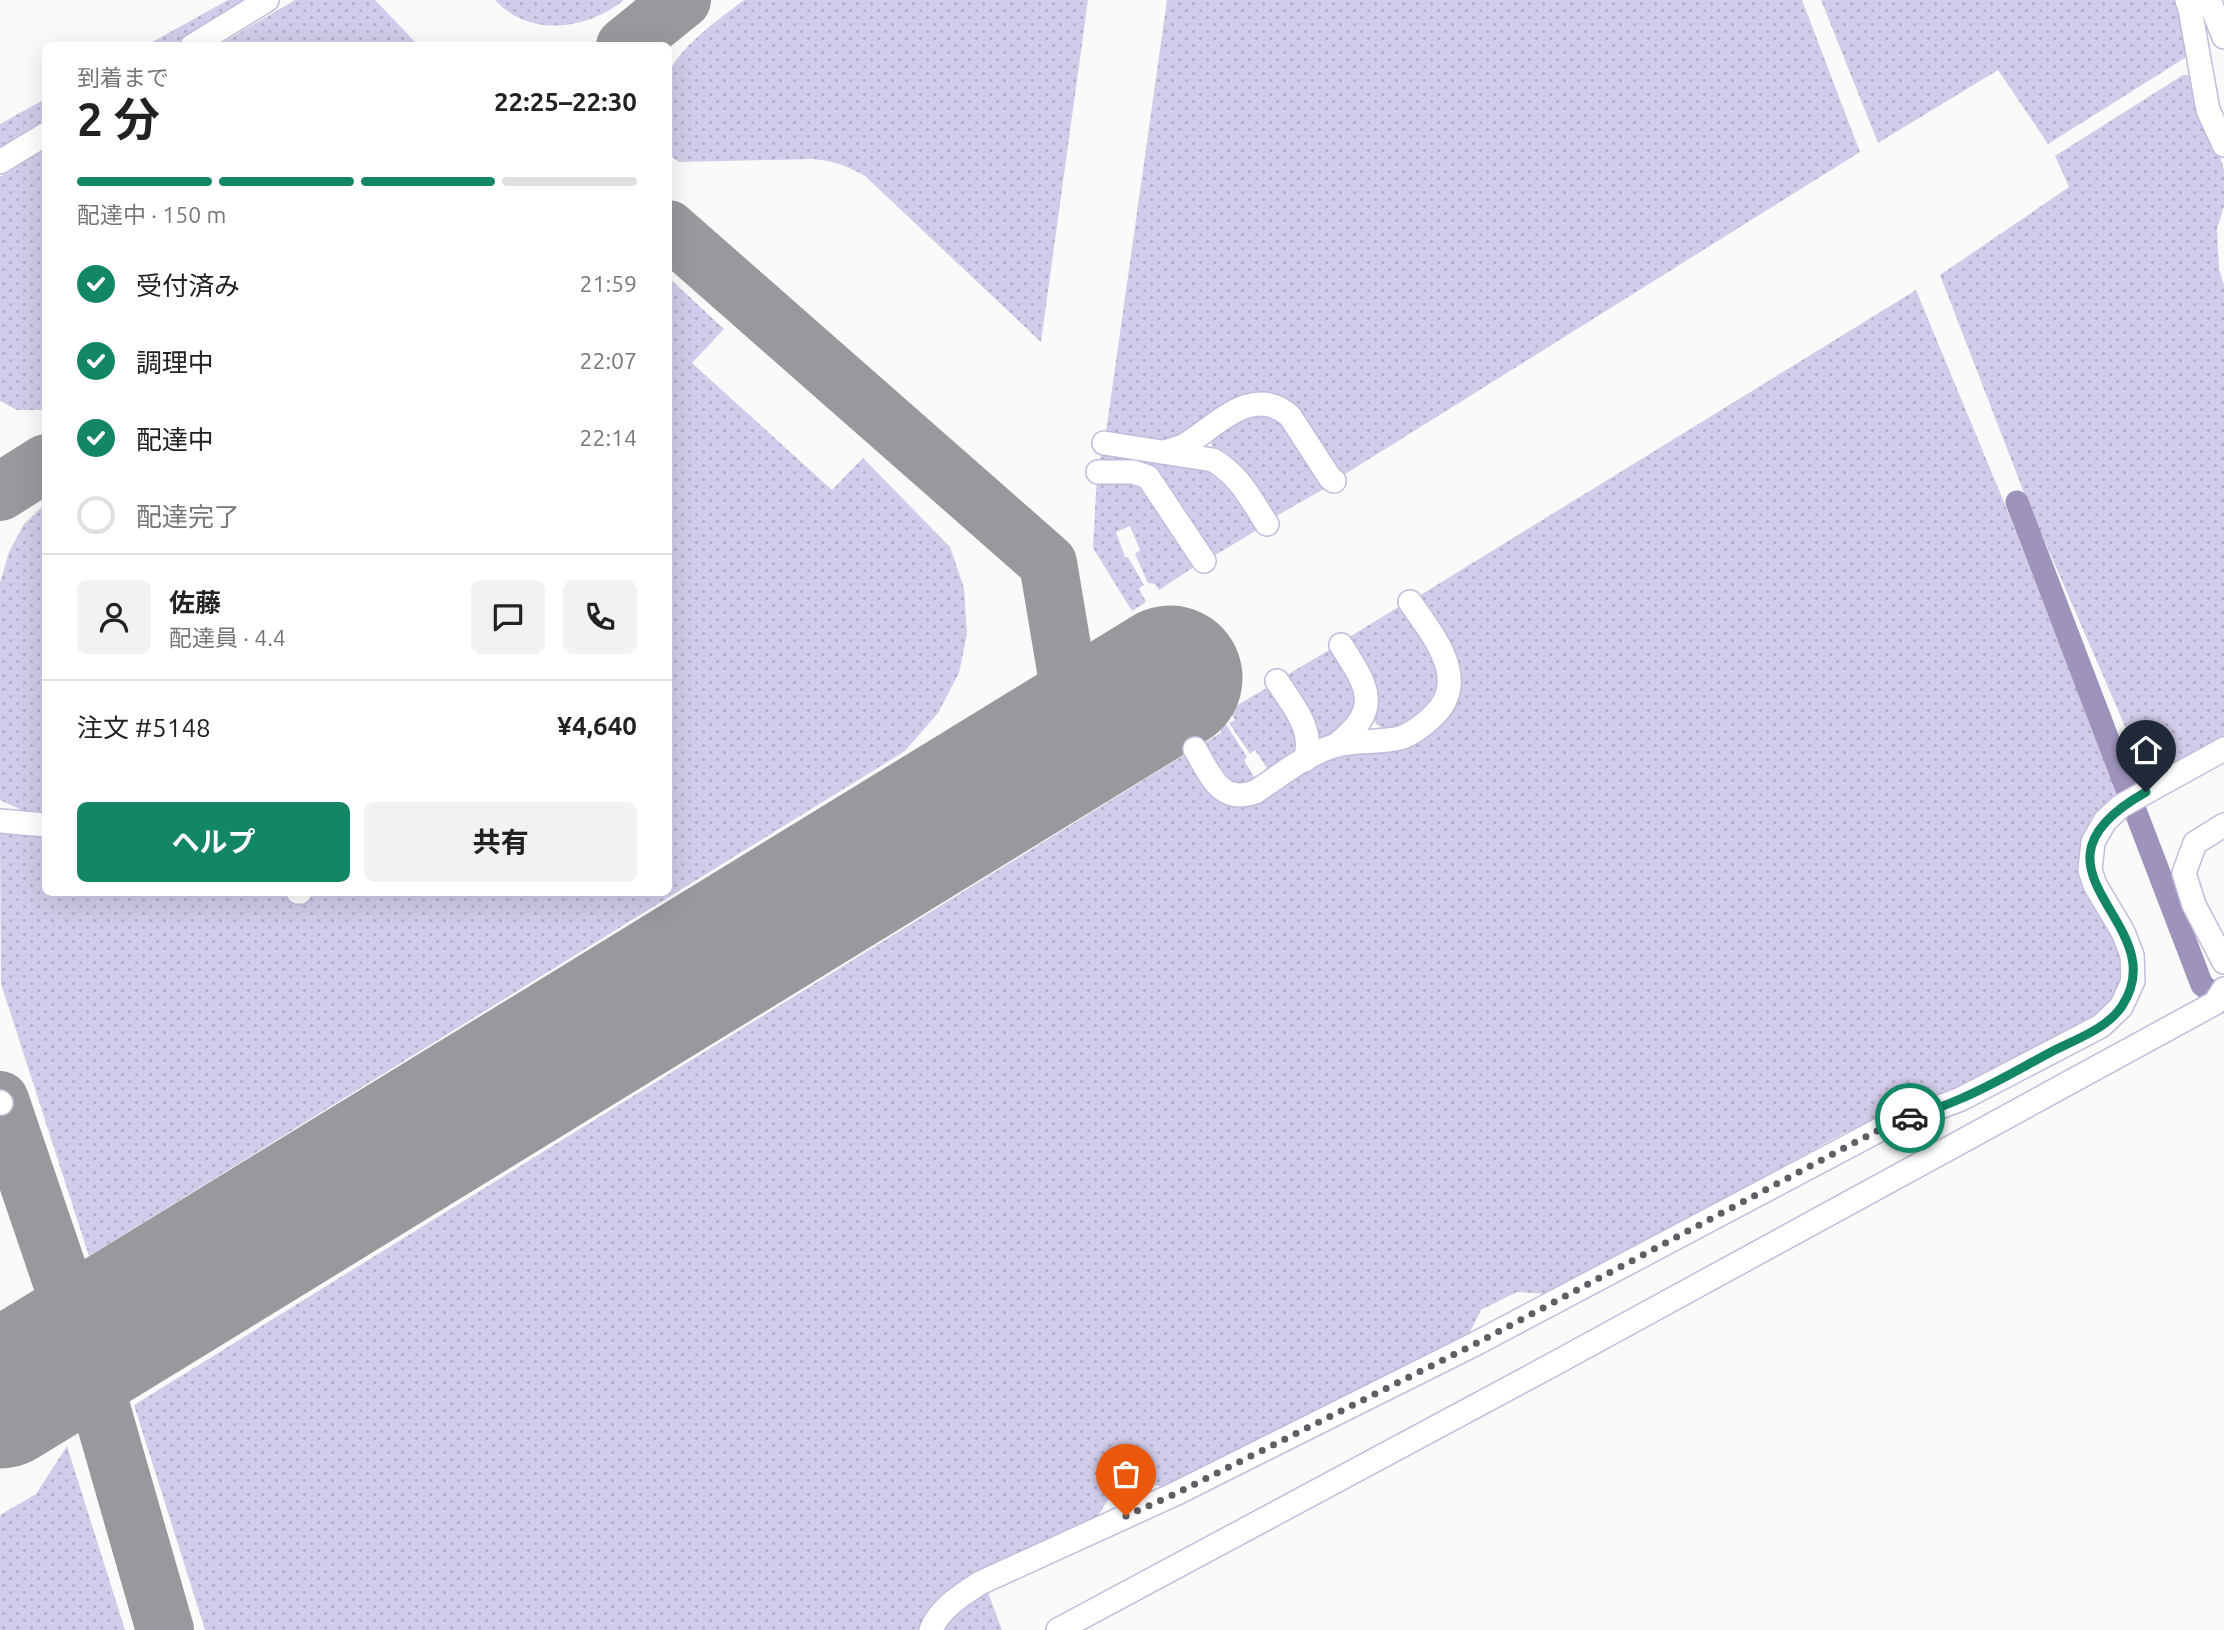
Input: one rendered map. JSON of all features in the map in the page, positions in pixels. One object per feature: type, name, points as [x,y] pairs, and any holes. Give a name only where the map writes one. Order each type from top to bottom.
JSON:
[{"type":"lane","points":[[199,42],[267,0]]},
{"type":"lane","points":[[2187,0],[2208,110],[2224,145]]},
{"type":"lane","points":[[2209,0],[2224,37]]},
{"type":"lane","points":[[0,162],[42,137]]},
{"type":"lane","points":[[1164,452],[1183,446],[1233,410],[1251,405],[1269,405],[1281,408],[1290,416],[1334,481]]},
{"type":"lane","points":[[1104,443],[1213,460],[1239,480],[1267,524]]},
{"type":"lane","points":[[1098,472],[1133,472],[1147,477],[1204,561]]},
{"type":"lane","points":[[1336,745],[1405,736],[1420,728],[1438,712],[1446,697],[1448,667],[1441,648],[1410,602]]},
{"type":"lane","points":[[1195,749],[1219,786],[1226,793],[1235,796],[1255,792],[1315,754],[1336,745],[1353,732],[1366,707],[1362,678],[1341,645]]},
{"type":"lane","points":[[1277,681],[1307,728],[1308,750],[1305,760]]},
{"type":"lane","points":[[931,1630],[953,1601],[980,1583],[1187,1488],[1477,1343],[1868,1135],[1961,1099],[2101,1026],[2121,1007],[2133,981],[2132,955],[2123,932],[2095,885],[2090,870],[2092,842],[2105,821],[2121,806],[2224,749]]},
{"type":"lane","points":[[0,821],[42,825]]},
{"type":"lane","points":[[2224,825],[2195,843],[2184,873],[2194,905],[2224,962]]},
{"type":"lane","points":[[1058,1630],[1552,1365],[2203,1010],[2215,1003],[2224,989]]},
{"type":"shaded area","points":[[228,0],[248,0],[179,42],[152,42]]},
{"type":"shaded area","points":[[295,0],[375,0],[415,42],[224,42]]},
{"type":"shaded area","points":[[495,0],[624,0],[593,18],[559,26],[541,25],[525,20],[509,12]]},
{"type":"shaded area","points":[[744,0],[1088,0],[1041,342],[859,172],[813,159],[679,162],[672,157],[672,68],[688,46]]},
{"type":"shaded area","points":[[1167,0],[1802,0],[1860,152],[1342,476],[1283,401],[1168,446],[1105,439]]},
{"type":"shaded area","points":[[1821,0],[2177,0],[2188,56],[2048,144],[1998,70],[1878,143]]},
{"type":"shaded area","points":[[2183,75],[2193,75],[2194,96],[2224,170],[2224,206],[2217,229],[2219,269],[2224,285],[2224,738],[2147,777],[2026,498],[1940,275],[2069,187],[2055,156]]},
{"type":"shaded area","points":[[42,101],[42,127],[0,152],[0,124]]},
{"type":"shaded area","points":[[42,151],[42,410],[17,410],[0,401],[0,177]]},
{"type":"shaded area","points":[[672,281],[724,329],[692,363],[832,490],[863,458],[950,547],[964,588],[967,634],[959,673],[938,713],[905,751],[672,895]]},
{"type":"shaded area","points":[[1916,290],[2006,507],[2117,792],[2091,818],[2084,877],[2112,921],[2127,970],[2119,995],[2101,1015],[1955,1090],[1842,1134],[1549,1294],[1517,1292],[1481,1310],[1470,1332],[1166,1488],[1142,1481],[1110,1497],[1097,1517],[970,1576],[943,1594],[923,1618],[919,1630],[205,1630],[134,1405],[1192,750],[1223,796],[1319,757],[1393,748],[1457,692],[1414,599]]},
{"type":"shaded area","points":[[1278,414],[1331,485],[1271,519],[1213,453],[1211,440],[1237,416]]},
{"type":"shaded area","points":[[1102,446],[1214,466],[1262,527],[1209,559],[1149,473],[1099,470]]},
{"type":"shaded area","points":[[1097,475],[1146,480],[1200,563],[1159,590],[1155,584],[1148,583],[1135,554],[1140,550],[1130,526],[1116,532],[1125,557],[1128,557],[1144,585],[1139,588],[1146,602],[1132,611],[1093,548]]},
{"type":"shaded area","points":[[42,507],[42,820],[0,800],[0,583],[9,552],[24,524]]},
{"type":"shaded area","points":[[1405,603],[1442,666],[1434,705],[1402,729],[1384,729],[1376,724],[1346,639]]},
{"type":"shaded area","points":[[1336,646],[1362,707],[1318,748],[1280,679]]},
{"type":"shaded area","points":[[1275,683],[1305,748],[1252,790],[1230,789],[1198,747],[1222,732],[1220,728],[1226,724],[1247,757],[1244,760],[1256,780],[1269,771],[1255,750],[1250,754],[1229,723],[1235,720],[1229,710]]},
{"type":"shaded area","points":[[42,831],[42,896],[671,896],[89,1256],[1,984],[0,833]]},
{"type":"shaded area","points":[[67,1446],[125,1630],[0,1630],[0,1515],[36,1494]]},
{"type":"shaded area","points":[[986,1587],[1002,1630],[942,1630],[944,1619]]},
{"type":"waterway","points":[[2017,502],[2202,985],[2224,1002]]},
{"type":"taxiway","points":[[630,42],[682,0]]},
{"type":"taxiway","points":[[672,233],[1048,563],[1077,736]]},
{"type":"taxiway","points":[[0,492],[42,466]]},
{"type":"taxiway","points":[[0,1100],[83,1344],[165,1630]]},
{"type":"runway","points":[[0,1396],[1170,678]]},
{"type":"way so far","points":[[1126,1516],[1477,1343],[1848,1146],[1910,1118]]},
{"type":"route","points":[[1910,1118],[1961,1099],[2101,1026],[2121,1007],[2133,981],[2132,955],[2123,932],[2095,885],[2090,870],[2092,842],[2105,821],[2121,806],[2146,792]]}]
